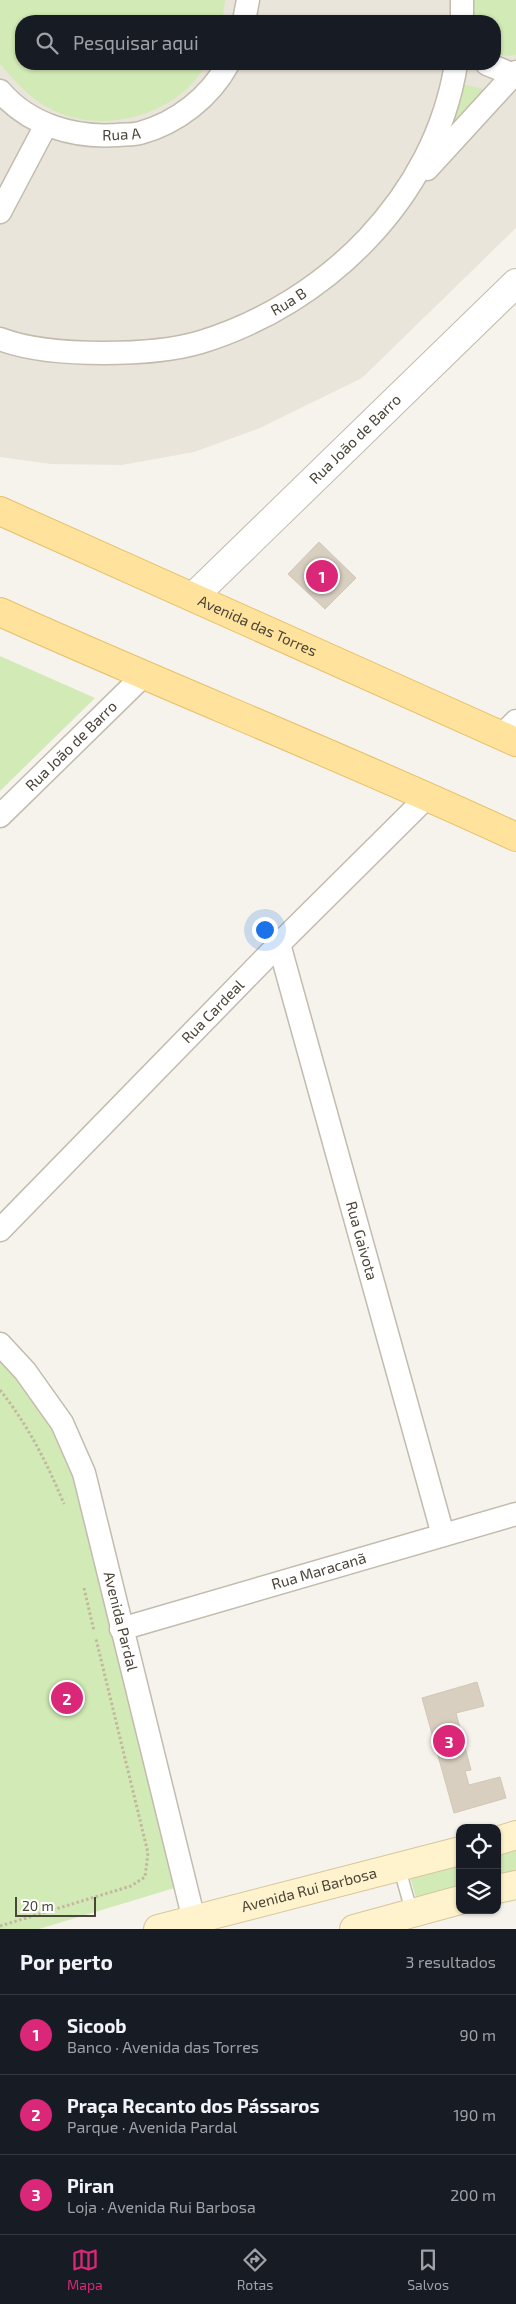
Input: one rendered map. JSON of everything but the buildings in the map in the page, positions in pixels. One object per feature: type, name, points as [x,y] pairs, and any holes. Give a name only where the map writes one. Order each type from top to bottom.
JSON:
[{"type":"main road","name":"Avenida das Torres","points":[[0,511],[511,733]]},
{"type":"main road","points":[[0,612],[143,676],[428,796],[516,837]]},
{"type":"main road","points":[[501,1840],[516,1835]]},
{"type":"main road","name":"Avenida Rui Barbosa","points":[[158,1929],[456,1852]]},
{"type":"main road","points":[[501,1888],[516,1885]]},
{"type":"main road","points":[[354,1929],[456,1901]]},
{"type":"street","points":[[245,15],[248,0]]},
{"type":"street","points":[[462,0],[462,15]]},
{"type":"street","points":[[407,190],[515,73],[501,68]]},
{"type":"street","name":"Rua A","points":[[0,91],[10,102],[46,125],[92,137],[140,133],[183,114],[218,82],[225,70]]},
{"type":"street","name":"Rua B","points":[[0,339],[70,353],[136,353],[200,342],[262,318],[318,285],[367,242],[407,190],[427,153],[443,114],[454,70]]},
{"type":"street","points":[[0,212],[46,125]]},
{"type":"street","name":"Rua João de Barro","points":[[194,596],[516,283]]},
{"type":"street","name":"Rua João de Barro","points":[[0,816],[143,676]]},
{"type":"street","name":"Rua Cardeal","points":[[0,1230],[428,796]]},
{"type":"street","name":"Rua Gaivota","points":[[280,944],[443,1535]]},
{"type":"street","name":"Avenida Pardal","points":[[0,1344],[25,1372],[62,1423],[84,1473],[194,1920]]},
{"type":"street","name":"Rua Maracanã","points":[[121,1629],[516,1514]]},
{"type":"lane","points":[[399,1867],[412,1913]]},
{"type":"path","points":[[0,1390],[22,1418],[46,1461],[66,1514]]},
{"type":"path","points":[[0,1926],[131,1886],[145,1878],[148,1853],[82,1582]]},
{"type":"shaded area","points":[[0,0],[516,0],[516,228],[362,378],[260,428],[194,452],[122,465],[51,464],[0,457]]},
{"type":"green space","points":[[0,0],[225,0],[223,15],[15,15],[15,70],[202,70],[195,81],[180,95],[162,106],[143,114],[123,119],[102,121],[81,119],[62,114],[35,99],[0,64]]},
{"type":"green space","points":[[470,0],[516,0],[516,55],[501,55],[501,15],[471,15]]},
{"type":"green space","points":[[455,79],[466,85],[492,91],[441,134]]},
{"type":"green space","points":[[0,656],[95,698],[0,791]]},
{"type":"green space","points":[[0,1359],[23,1384],[42,1410],[73,1469],[181,1886],[39,1929],[0,1929]]},
{"type":"green space","points":[[516,1850],[516,1877],[501,1880],[501,1854]]},
{"type":"green space","points":[[456,1865],[456,1892],[417,1901],[410,1877]]},
{"type":"place","name":"Sicoob","points":[[322,576]]},
{"type":"place","name":"Praça Recanto dos Pássaros","points":[[67,1698]]},
{"type":"place","name":"Piran","points":[[449,1741]]}]
